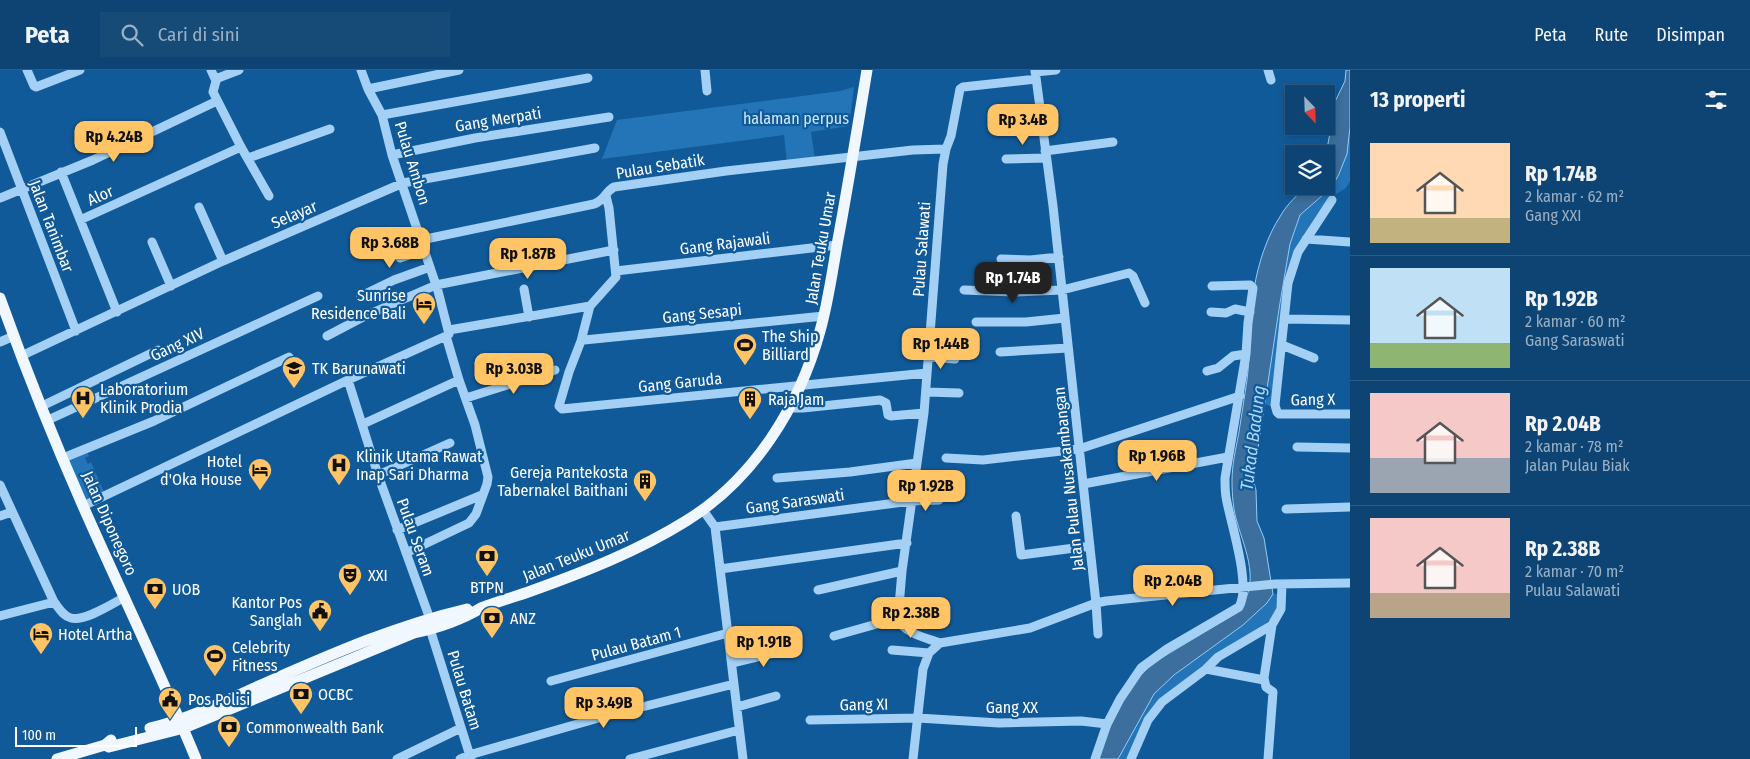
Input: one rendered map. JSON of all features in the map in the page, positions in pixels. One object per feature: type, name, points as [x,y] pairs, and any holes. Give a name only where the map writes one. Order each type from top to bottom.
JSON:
[{"type":"main road","name":"Jalan Teuku Umar","points":[[57,759],[105,745],[109,741],[182,724],[363,641],[425,626],[468,608],[481,608],[571,576],[622,556],[703,510],[750,467],[772,438],[789,408],[812,356],[824,316],[867,70]]},
{"type":"main road","name":"Jalan Diponegoro","points":[[0,298],[21,356],[83,506],[196,759]]},
{"type":"street","points":[[27,70],[36,87],[80,70]]},
{"type":"street","points":[[211,70],[216,81]]},
{"type":"street","points":[[239,70],[218,78],[213,92],[216,101],[269,196]]},
{"type":"street","name":"Pulau Ambon","points":[[361,70],[368,89],[382,114],[392,155],[436,285],[459,380],[475,425],[488,477],[476,514],[469,523],[406,553]]},
{"type":"street","points":[[368,89],[460,70]]},
{"type":"street","points":[[705,70],[707,92]]},
{"type":"street","points":[[1035,74],[1056,70]]},
{"type":"street","points":[[1268,70],[1271,80]]},
{"type":"street","name":"Pulau Salawati","points":[[898,618],[902,571],[924,414],[941,178],[960,89],[1035,74]]},
{"type":"street","name":"Jalan Pulau Nusakambangan","points":[[1035,74],[1059,257],[1098,634]]},
{"type":"street","points":[[382,114],[588,78]]},
{"type":"street","points":[[0,198],[92,160],[216,101]]},
{"type":"street","name":"Gang Merpati","points":[[392,155],[474,138],[609,117]]},
{"type":"street","points":[[248,158],[330,129]]},
{"type":"street","name":"Jalan Tanimbar","points":[[0,132],[76,331]]},
{"type":"street","points":[[1006,159],[1113,142]]},
{"type":"street","name":"Alor","points":[[80,220],[241,147]]},
{"type":"street","name":"Selayar","points":[[21,356],[223,261],[402,183],[595,148]]},
{"type":"street","name":"Pulau Sebatik","points":[[400,258],[423,245],[594,204],[603,200],[608,191],[614,187],[726,171],[913,150],[946,149]]},
{"type":"street","points":[[61,172],[117,312]]},
{"type":"street","points":[[83,506],[448,333],[590,306],[616,276],[606,196]]},
{"type":"street","points":[[1314,358],[1282,345],[1288,282],[1298,252],[1332,200]]},
{"type":"street","points":[[199,207],[223,261]]},
{"type":"street","points":[[1306,240],[1350,242]]},
{"type":"street","points":[[152,242],[171,286]]},
{"type":"street","name":"Gang Rajawali","points":[[616,272],[837,245]]},
{"type":"street","points":[[327,336],[365,316],[436,285],[614,250]]},
{"type":"street","points":[[1001,259],[1030,260],[1059,257]]},
{"type":"street","points":[[361,296],[394,280],[430,267]]},
{"type":"street","points":[[964,290],[1013,292],[1062,290],[1129,273],[1133,276],[1145,303]]},
{"type":"street","points":[[1095,759],[1107,724],[1120,699],[1141,668],[1167,649],[1239,607],[1242,601],[1245,588],[1226,497],[1225,478],[1246,354],[1252,285],[1212,286]]},
{"type":"street","points":[[524,289],[529,317]]},
{"type":"street","name":"Gang XIV","points":[[48,420],[318,296]]},
{"type":"street","name":"Gang Garuda","points":[[590,306],[581,341],[569,372],[560,408],[928,373]]},
{"type":"street","points":[[1211,312],[1226,313],[1235,309],[1250,312]]},
{"type":"street","name":"Gang Sesapi","points":[[584,340],[824,316]]},
{"type":"street","points":[[976,322],[1026,322],[1065,318]]},
{"type":"street","points":[[1284,319],[1350,320]]},
{"type":"street","points":[[0,342],[14,336]]},
{"type":"street","name":"Gang X","points":[[1282,345],[1275,406],[1277,412],[1283,414],[1350,414]]},
{"type":"street","points":[[1000,352],[1068,348]]},
{"type":"street","name":"Gang XIV","points":[[42,406],[158,350]]},
{"type":"street","points":[[1207,371],[1218,368],[1233,356],[1246,354]]},
{"type":"street","points":[[63,458],[154,421],[289,356]]},
{"type":"street","points":[[929,357],[955,359]]},
{"type":"street","points":[[466,398],[555,370]]},
{"type":"street","name":"Pulau Seram","points":[[348,380],[378,475],[406,553],[425,626]]},
{"type":"street","points":[[362,424],[459,380]]},
{"type":"street","points":[[926,392],[959,393]]},
{"type":"street","points":[[946,458],[983,460],[1080,449],[1240,396]]},
{"type":"street","points":[[789,408],[880,400],[886,404],[888,415],[891,416],[924,414]]},
{"type":"street","points":[[378,475],[450,443]]},
{"type":"street","points":[[1297,446],[1350,448]]},
{"type":"street","points":[[1083,484],[1228,457]]},
{"type":"street","points":[[777,478],[916,464]]},
{"type":"street","points":[[0,485],[54,602],[63,613],[69,618],[84,618],[125,597]]},
{"type":"street","points":[[397,530],[482,495]]},
{"type":"street","name":"Gang Saraswati","points":[[714,527],[912,501],[939,500]]},
{"type":"street","points":[[1286,509],[1350,507]]},
{"type":"street","points":[[703,510],[714,527],[743,759]]},
{"type":"street","points":[[0,516],[12,512]]},
{"type":"street","points":[[1016,516],[1021,553],[1025,555],[1090,546]]},
{"type":"street","points":[[720,569],[907,543]]},
{"type":"street","points":[[818,590],[902,571]]},
{"type":"street","points":[[834,636],[898,618],[909,631],[940,643],[1030,628],[1096,603],[1279,584],[1350,583]]},
{"type":"street","points":[[1268,759],[1273,692],[1266,686],[1264,680],[1272,625],[1281,609],[1279,584]]},
{"type":"street","points":[[0,616],[54,602]]},
{"type":"street","points":[[1133,759],[1148,720],[1162,702],[1206,669],[1218,657],[1272,625]]},
{"type":"street","name":"Pulau Batam","points":[[425,626],[470,757]]},
{"type":"street","name":"Pulau Batam 1","points":[[551,682],[728,632]]},
{"type":"street","points":[[912,759],[923,669],[929,653],[940,643]]},
{"type":"street","points":[[732,663],[791,649]]},
{"type":"street","points":[[892,650],[929,653]]},
{"type":"street","points":[[1206,669],[1264,680]]},
{"type":"street","points":[[460,759],[602,718],[734,684]]},
{"type":"street","points":[[737,707],[776,696]]},
{"type":"street","name":"Gang XX","points":[[918,718],[999,723],[1081,721],[1107,724]]},
{"type":"street","name":"Gang XI","points":[[810,720],[918,718]]},
{"type":"street","points":[[396,759],[461,728]]},
{"type":"street","points":[[630,759],[739,730]]},
{"type":"green space","name":"halaman perpus","points":[[854,87],[849,126],[811,132],[815,159],[787,163],[784,135],[602,159],[617,120],[840,91]]},
{"type":"green space","points":[[1350,127],[1350,181],[1346,188],[1335,195],[1335,177]]},
{"type":"green space","points":[[1323,195],[1335,195],[1316,216],[1299,244],[1271,406],[1264,404],[1290,244],[1300,215]]},
{"type":"green space","points":[[84,446],[89,456],[85,458],[88,464],[91,462],[104,492],[83,501],[62,455]]},
{"type":"green space","points":[[1273,594],[1277,594],[1279,604],[1274,617],[1165,697],[1129,759],[1118,759],[1154,694],[1174,675],[1243,625],[1267,603]]},
{"type":"water","name":"Tukad Badung","points":[[1346,70],[1350,70],[1350,127],[1347,154],[1335,181],[1335,145],[1328,145],[1330,135],[1335,135],[1335,102],[1345,81]]},
{"type":"water","name":"Tukad Badung","points":[[1297,195],[1323,195],[1300,215],[1290,244],[1258,448],[1251,472],[1256,490],[1257,521],[1264,538],[1273,594],[1267,603],[1243,625],[1174,675],[1154,694],[1118,759],[1096,759],[1098,751],[1131,685],[1153,663],[1238,612],[1249,590],[1250,567],[1235,512],[1232,475],[1247,380],[1251,311],[1256,280],[1267,241],[1286,207]]},
{"type":"place","name":"Sunrise Residence Bali","points":[[424,325]]},
{"type":"place","name":"The Ship Billiard","points":[[745,366]]},
{"type":"place","name":"TK Barunawati","points":[[294,389]]},
{"type":"place","name":"Laboratorium Klinik Prodia","points":[[83,419]]},
{"type":"place","name":"Raja Jam","points":[[750,420]]},
{"type":"place","name":"Klinik Utama Rawat Inap Sari Dharma","points":[[339,486]]},
{"type":"place","name":"Hotel d'Oka House","points":[[260,491]]},
{"type":"place","name":"Gereja Pantekosta Tabernakel Baithani","points":[[645,502]]},
{"type":"place","name":"BTPN","points":[[487,577]]},
{"type":"place","name":"XXI","points":[[350,596]]},
{"type":"place","name":"UOB","points":[[155,610]]},
{"type":"place","name":"Kantor Pos Sanglah","points":[[320,632]]},
{"type":"place","name":"ANZ","points":[[492,639]]},
{"type":"place","name":"Hotel Artha","points":[[41,655]]},
{"type":"place","name":"Celebrity Fitness","points":[[215,677]]},
{"type":"place","name":"OCBC","points":[[301,715]]},
{"type":"place","name":"Pos Polisi","points":[[170,720]]},
{"type":"place","name":"Commonwealth Bank","points":[[229,748]]}]
